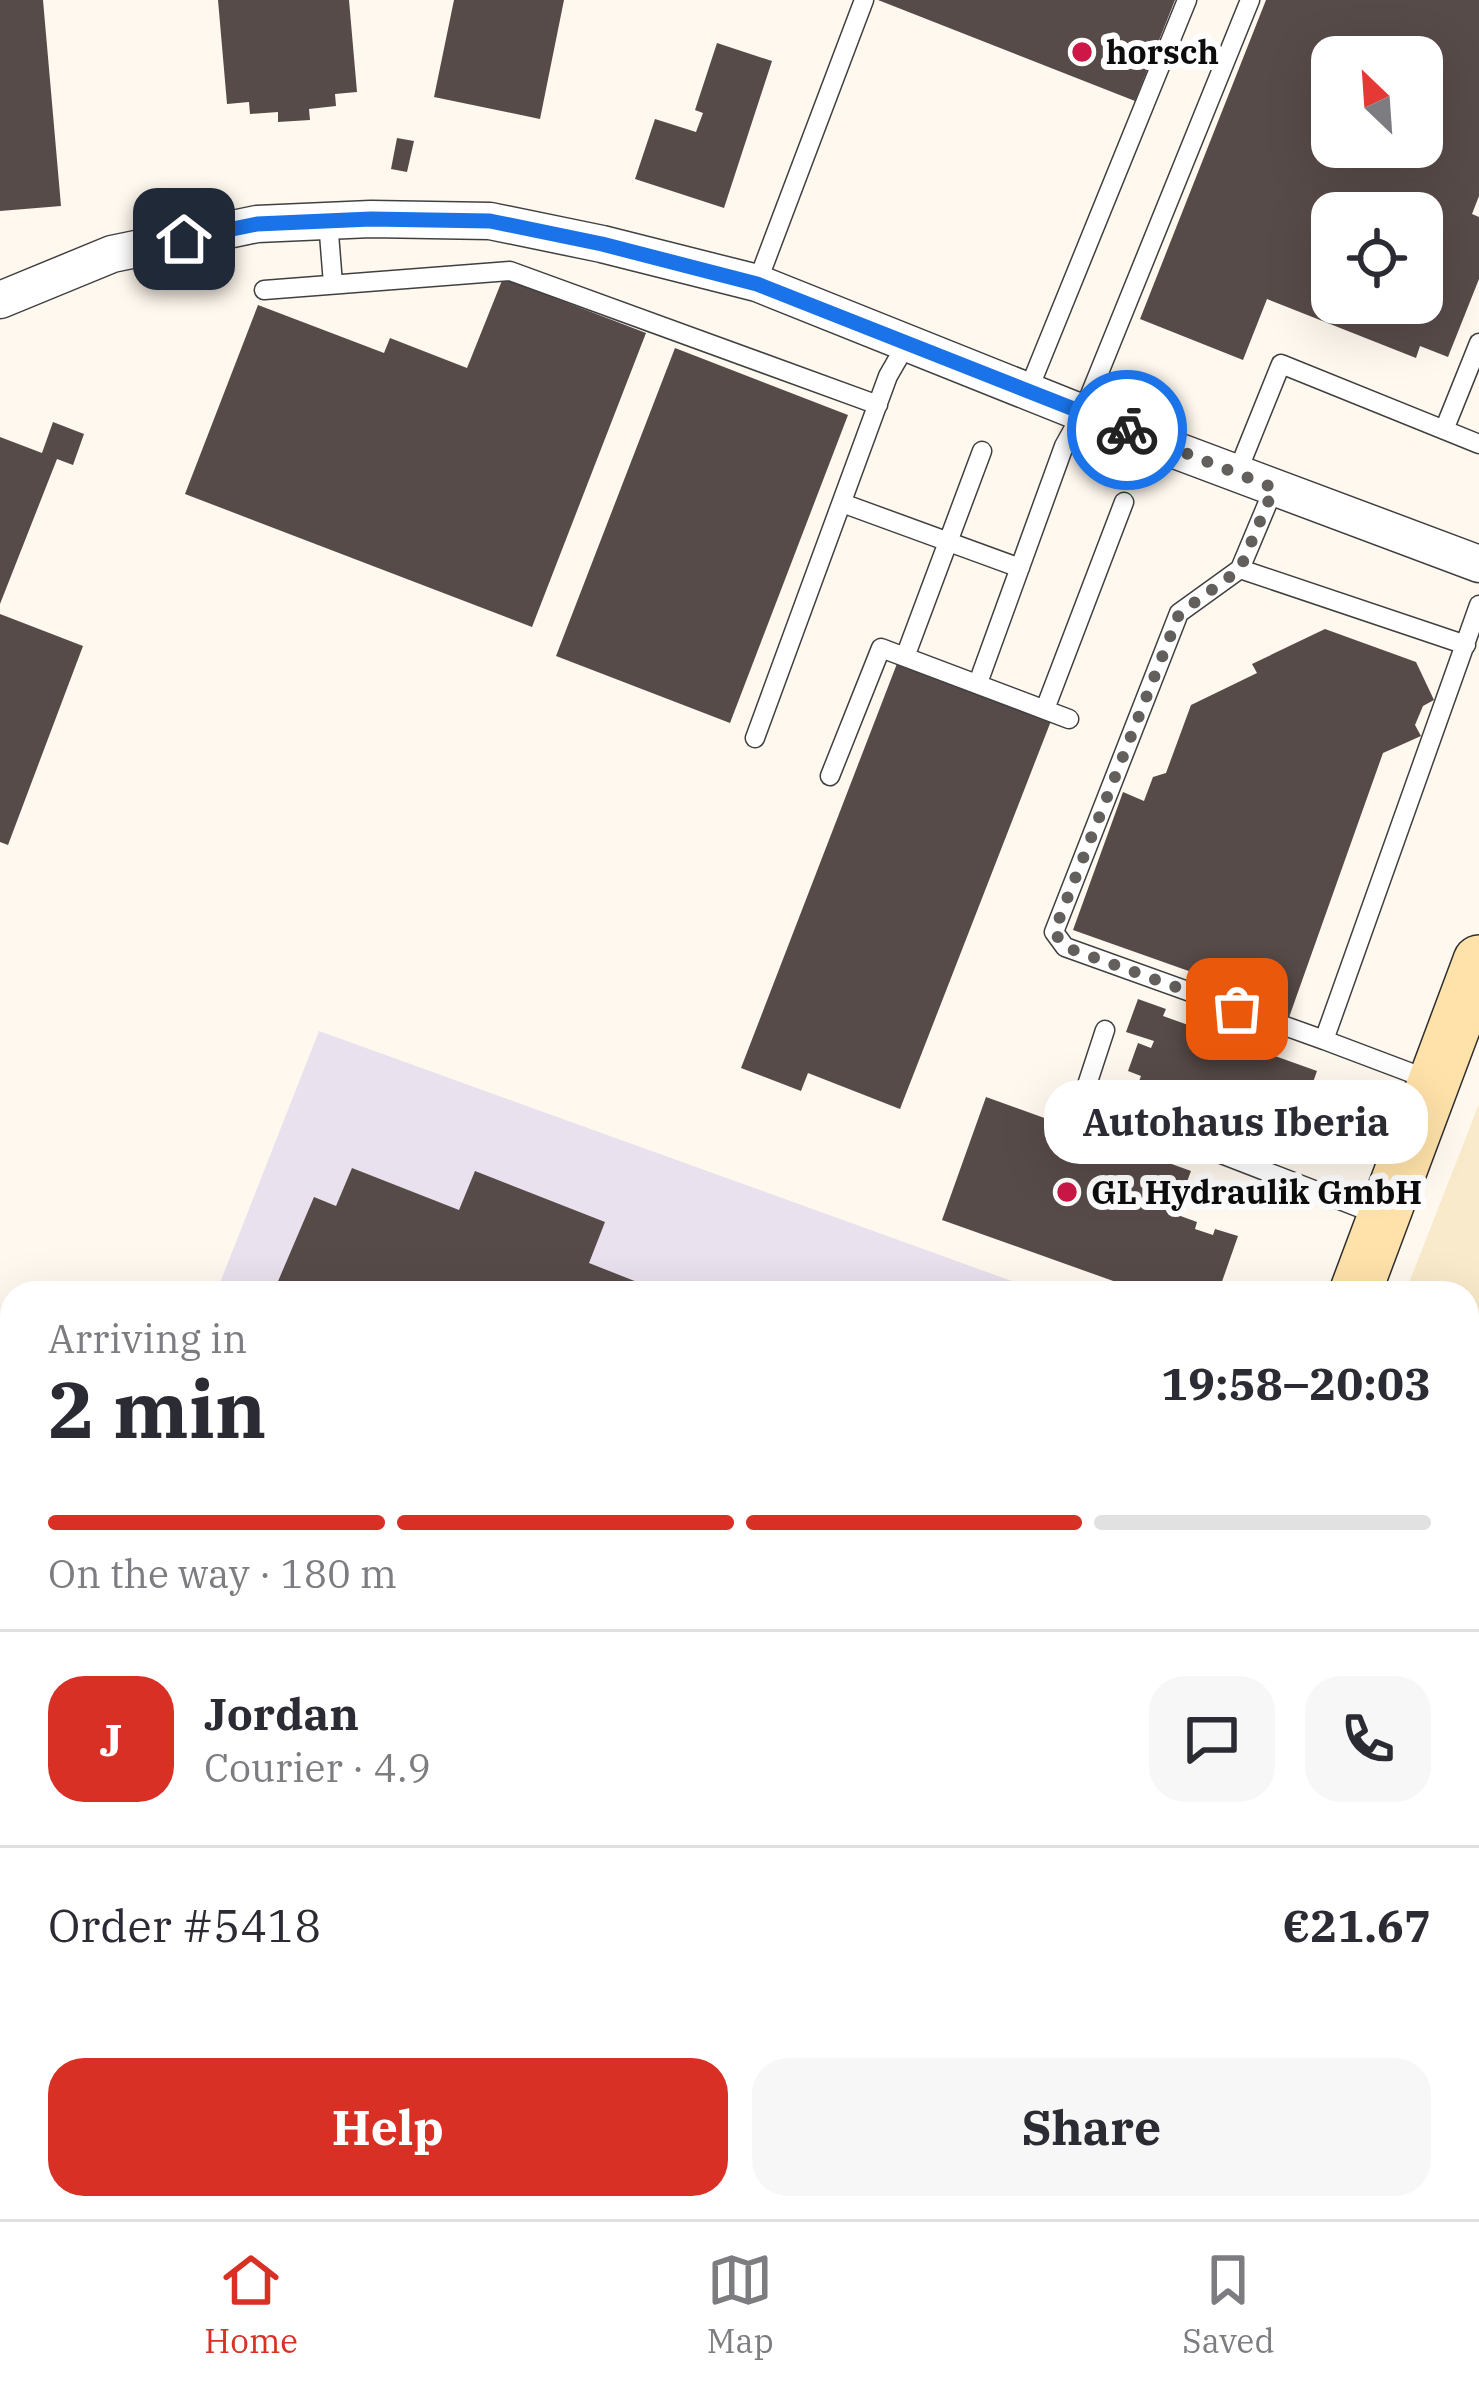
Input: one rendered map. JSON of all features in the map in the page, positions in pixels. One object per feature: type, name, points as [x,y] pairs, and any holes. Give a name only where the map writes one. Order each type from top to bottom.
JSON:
[{"type":"main road","points":[[1360,1281],[1479,961]]},
{"type":"street","points":[[0,300],[112,254],[257,224],[490,221],[757,284],[1274,488],[1479,563]]},
{"type":"lane","points":[[757,284],[864,0]]},
{"type":"lane","points":[[1028,391],[1187,0]]},
{"type":"lane","points":[[978,683],[1064,446],[1083,412],[1250,0]]},
{"type":"lane","points":[[328,220],[333,284]]},
{"type":"lane","points":[[264,290],[510,271],[878,405]]},
{"type":"lane","points":[[755,738],[878,405],[908,343]]},
{"type":"lane","points":[[1444,430],[1479,343]]},
{"type":"lane","points":[[1237,473],[1281,364],[1479,444]]},
{"type":"lane","points":[[905,657],[982,451]]},
{"type":"lane","points":[[1274,488],[1240,569],[1179,614],[1054,932],[1065,947],[1434,1082]]},
{"type":"lane","points":[[1045,709],[1124,502]]},
{"type":"lane","points":[[842,503],[1020,568]]},
{"type":"lane","points":[[1240,569],[1466,645]]},
{"type":"lane","points":[[1324,1040],[1479,605]]},
{"type":"lane","points":[[830,776],[881,648],[1070,719]]},
{"type":"lane","points":[[1105,1030],[1082,1100],[1385,1217]]},
{"type":"shaded area","points":[[319,1031],[1012,1281],[221,1281]]},
{"type":"shaded area","points":[[1479,1104],[1479,1281],[1410,1281]]},
{"type":"building","points":[[0,0],[43,0],[61,206],[0,211]]},
{"type":"building","points":[[218,0],[349,0],[357,92],[335,94],[336,106],[309,109],[310,120],[278,122],[278,112],[250,114],[249,102],[227,104]]},
{"type":"building","points":[[454,0],[564,0],[540,119],[434,97]]},
{"type":"building","name":"horsch","points":[[878,0],[1175,0],[1135,101]]},
{"type":"building","points":[[1266,0],[1479,0],[1479,196],[1472,214],[1479,217],[1479,279],[1448,357],[1420,346],[1416,358],[1330,324],[1443,324],[1443,192],[1311,192],[1311,316],[1267,299],[1243,360],[1140,319]]},
{"type":"building","points":[[717,43],[772,61],[724,208],[635,179],[655,119],[696,132],[703,113],[695,110]]},
{"type":"building","points":[[397,138],[414,141],[407,172],[391,169]]},
{"type":"building","points":[[503,278],[646,333],[532,627],[185,494],[258,305],[384,353],[390,338],[467,368]]},
{"type":"building","points":[[675,348],[848,415],[730,723],[556,656]]},
{"type":"building","points":[[53,422],[84,434],[73,465],[57,459],[0,604],[0,437],[42,453]]},
{"type":"building","points":[[0,614],[83,646],[8,845],[0,842]]},
{"type":"building","points":[[1325,629],[1416,662],[1434,700],[1423,706],[1415,725],[1421,736],[1383,753],[1287,1023],[1257,1012],[1262,997],[1073,930],[1123,792],[1144,801],[1153,777],[1166,773],[1191,705],[1257,673],[1252,664]]},
{"type":"building","points":[[898,661],[1051,721],[900,1109],[808,1073],[801,1091],[741,1068]]},
{"type":"building","points":[[1138,999],[1166,1009],[1163,1016],[1317,1071],[1284,1164],[1129,1108],[1141,1076],[1128,1071],[1138,1043],[1151,1048],[1154,1041],[1126,1032]]},
{"type":"building","name":"GL Hydraulik GmbH","points":[[986,1097],[1191,1171],[1175,1214],[1197,1222],[1195,1229],[1238,1236],[1222,1281],[1113,1281],[942,1220]]},
{"type":"building","points":[[352,1168],[459,1210],[475,1171],[605,1222],[589,1263],[635,1281],[278,1281],[314,1197],[336,1206]]},
{"type":"way so far","points":[[1127,430],[1274,488],[1240,569],[1179,614],[1054,932],[1065,947],[1237,1009]]},
{"type":"place","name":"horsch","points":[[1082,52]]},
{"type":"place","name":"Autohaus Iberia","points":[[1237,1009]]},
{"type":"place","name":"GL Hydraulik GmbH","points":[[1067,1192]]},
{"type":"route","points":[[184,239],[257,224],[490,221],[757,284],[1127,430]]}]
